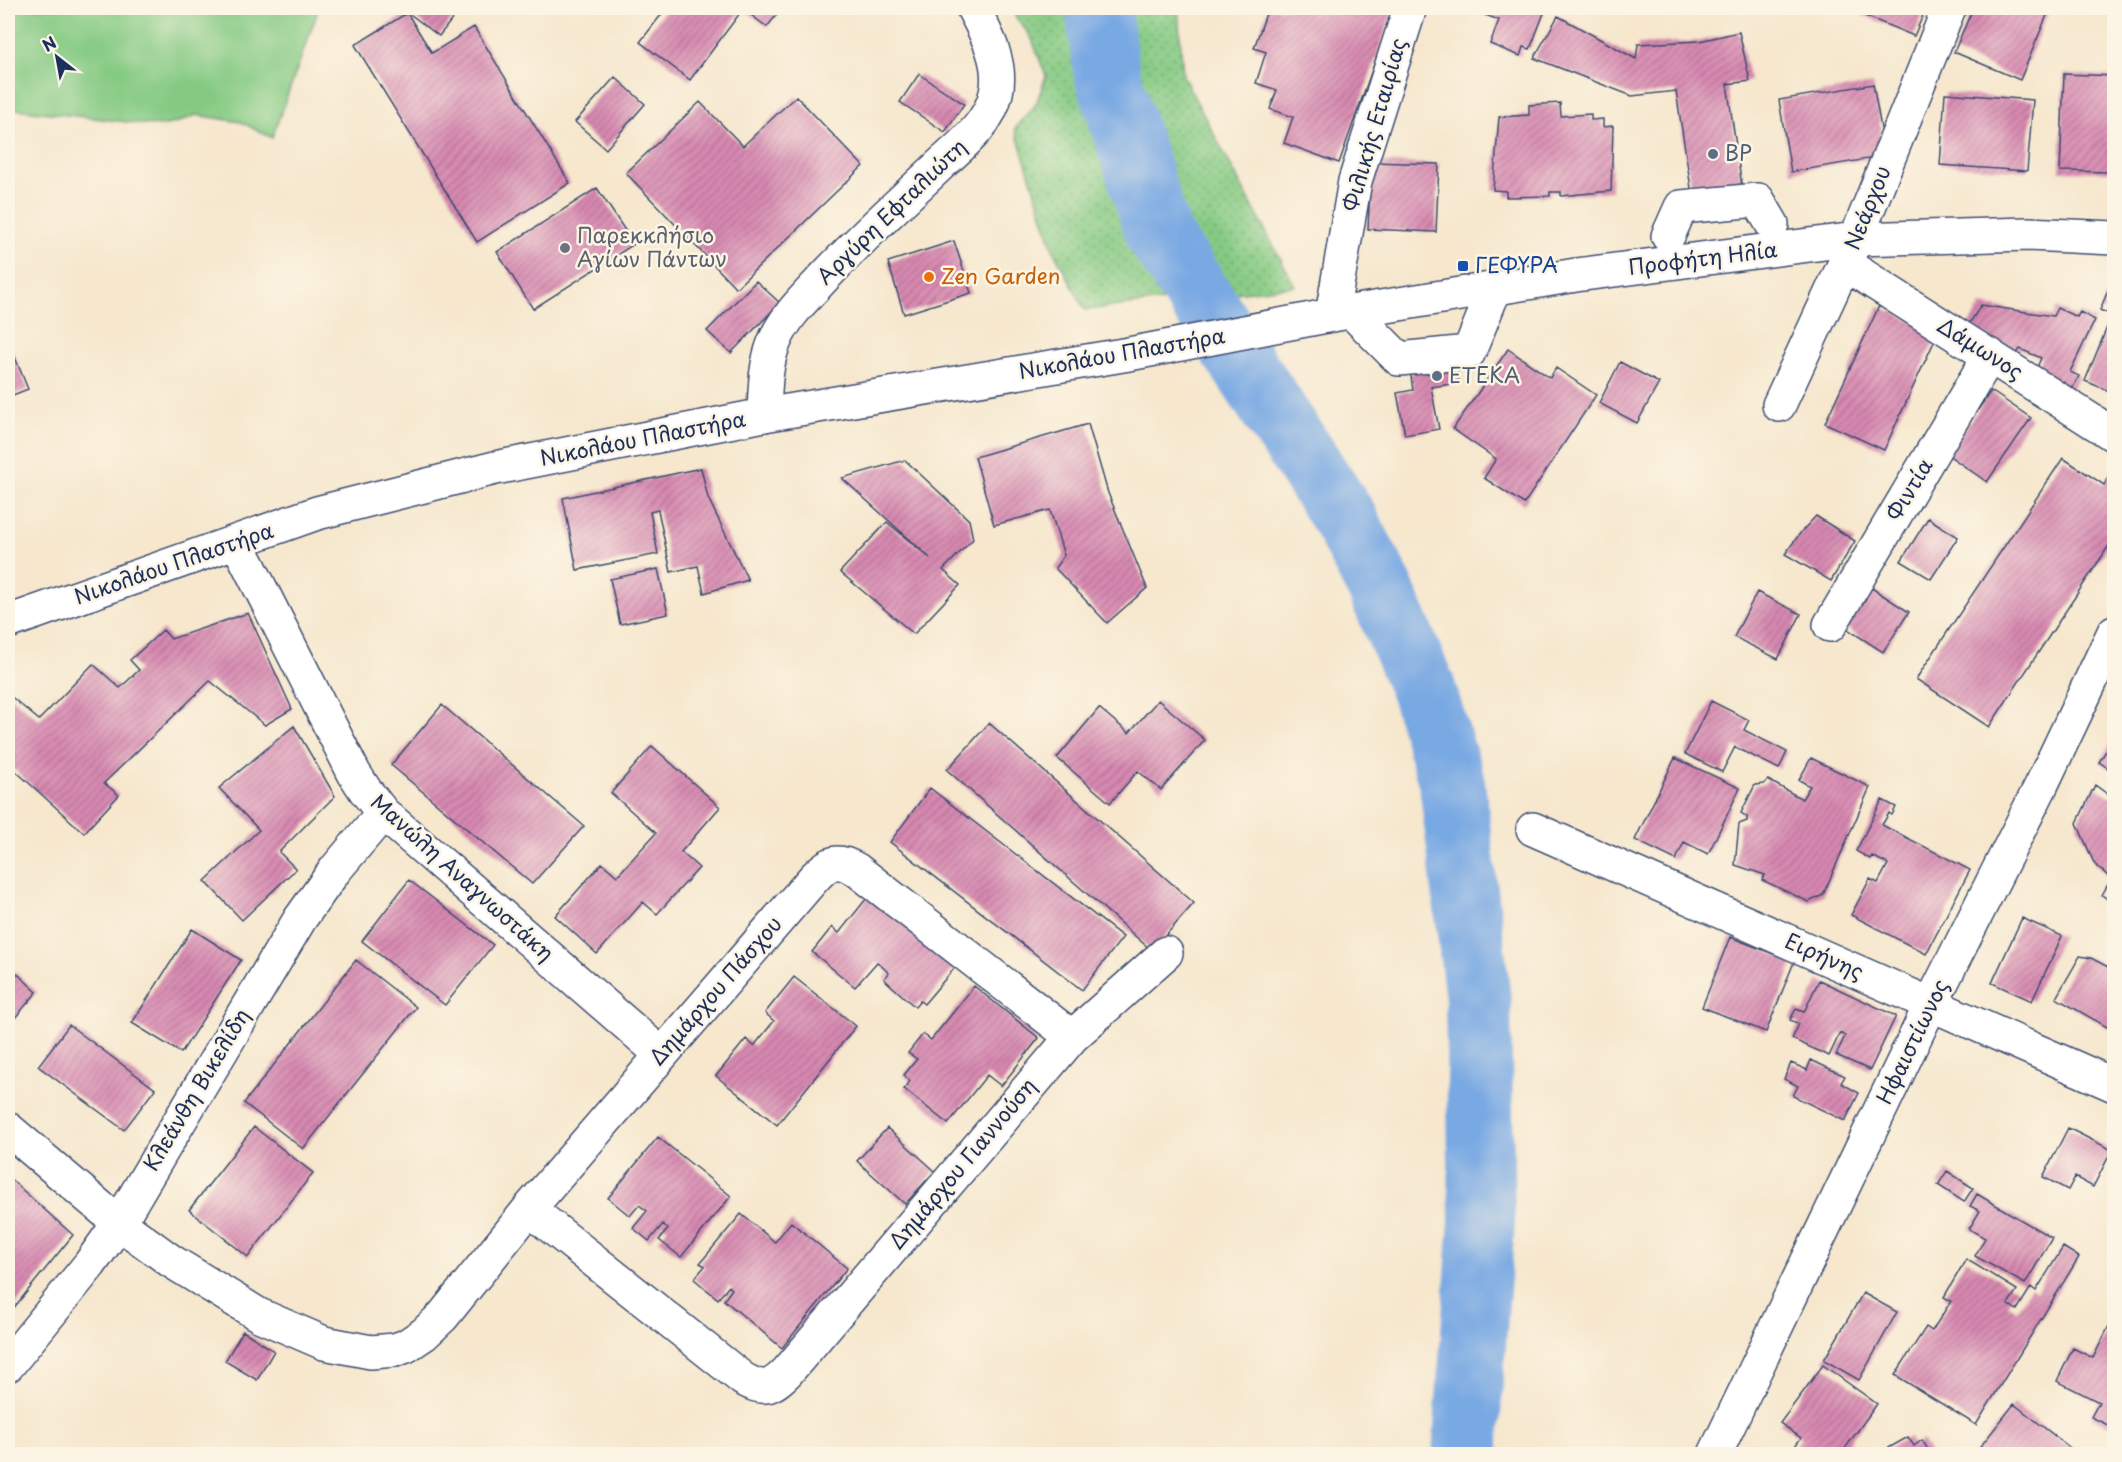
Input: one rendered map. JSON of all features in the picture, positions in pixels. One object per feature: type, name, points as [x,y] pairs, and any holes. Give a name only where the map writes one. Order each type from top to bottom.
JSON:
[{"type":"street","name":"Αργύρη Εφταλιώτη","points":[[764,415],[766,374],[770,357],[779,332],[794,309],[855,244],[956,150],[986,117],[996,93],[997,73],[992,48],[972,8]]},
{"type":"street","name":"Φιλικής Εταιρίας","points":[[1342,313],[1355,181],[1410,8]]},
{"type":"street","name":"Νεάρχου","points":[[1779,405],[1850,252],[1949,8]]},
{"type":"street","points":[[1668,236],[1681,207],[1758,200],[1772,224]]},
{"type":"street","name":"Προφήτη Ηλία","points":[[1296,323],[1342,313],[1576,275],[1850,252],[2018,234],[2115,238]]},
{"type":"street","name":"Δάμωνος","points":[[1850,252],[1990,355],[2115,435]]},
{"type":"street","points":[[1342,313],[1399,359],[1469,352],[1495,288]]},
{"type":"street","name":"Νικολάου Πλαστήρα","points":[[8,622],[317,513],[495,468],[764,415],[1129,354],[1296,323]]},
{"type":"street","name":"Φιντία","points":[[1830,625],[1990,355]]},
{"type":"street","name":"Μανώλη Αναγνωστάκη","points":[[237,542],[354,773],[364,790],[383,813],[661,1054]]},
{"type":"street","name":"Ηφαιστίωνος","points":[[1715,1455],[1930,1004],[2041,786],[2115,632]]},
{"type":"street","name":"Κλεάνθη Βικελίδη","points":[[8,1365],[90,1264],[119,1223],[300,919],[340,864],[383,813]]},
{"type":"street","name":"Ειρήνης","points":[[1533,829],[2115,1085]]},
{"type":"street","name":"Δημάρχου Πάσχου","points":[[119,1223],[203,1281],[278,1324],[324,1342],[360,1351],[383,1352],[406,1346],[424,1334],[443,1316],[529,1209],[661,1054],[821,870],[836,862],[849,865],[857,870],[1072,1037]]},
{"type":"street","name":"Δημάρχου Γιαννούση","points":[[529,1209],[743,1379],[763,1387],[772,1386],[787,1372],[1072,1037],[1166,953]]},
{"type":"street","points":[[8,1129],[119,1223]]},
{"type":"green space","points":[[8,8],[319,8],[272,138],[241,122],[196,115],[161,126],[8,108]]},
{"type":"green space","points":[[1009,8],[1178,8],[1183,76],[1295,286],[1085,310],[1054,252],[1015,129],[1036,104],[1046,76],[1031,37]]},
{"type":"building","points":[[402,8],[461,8],[439,36]]},
{"type":"building","points":[[662,8],[782,8],[767,27],[743,9],[690,80],[640,42],[665,10]]},
{"type":"building","points":[[1268,8],[1394,8],[1339,163],[1284,143],[1293,117],[1270,109],[1277,90],[1256,83],[1266,52],[1254,48]]},
{"type":"building","points":[[1466,8],[1546,8],[1530,49],[1523,47],[1520,56],[1490,44],[1499,20]]},
{"type":"building","points":[[1849,8],[1926,8],[1914,36]]},
{"type":"building","points":[[1973,8],[2050,8],[2020,80],[1954,52]]},
{"type":"building","points":[[407,13],[432,53],[474,27],[570,183],[477,242],[355,45]]},
{"type":"building","points":[[1558,16],[1636,59],[1638,44],[1700,41],[1739,32],[1750,81],[1727,84],[1742,187],[1692,195],[1676,91],[1632,96],[1534,58]]},
{"type":"building","points":[[919,74],[964,104],[945,132],[900,102]]},
{"type":"building","points":[[2064,74],[2114,76],[2114,172],[2060,171]]},
{"type":"building","points":[[615,77],[645,104],[606,149],[575,122]]},
{"type":"building","points":[[1873,84],[1886,156],[1791,172],[1779,100]]},
{"type":"building","points":[[1945,93],[2033,100],[2027,171],[1940,165]]},
{"type":"building","points":[[796,96],[863,166],[736,288],[626,173],[700,102],[743,146]]},
{"type":"building","points":[[1560,103],[1561,116],[1591,114],[1591,120],[1603,119],[1603,127],[1613,126],[1611,191],[1561,196],[1561,192],[1550,192],[1550,196],[1506,197],[1506,191],[1493,190],[1499,117],[1529,115],[1529,105]]},
{"type":"building","points":[[1371,162],[1439,164],[1436,232],[1368,229]]},
{"type":"building","name":"Παρεκκλήσιο Αγίων Πάντων","points":[[597,188],[634,244],[533,309],[497,252]]},
{"type":"building","name":"Zen Garden","points":[[954,241],[971,293],[904,314],[888,262]]},
{"type":"building","points":[[756,281],[780,303],[731,353],[707,331]]},
{"type":"building","points":[[2111,283],[2114,284],[2114,393],[2085,381],[2112,315],[2100,310]]},
{"type":"building","points":[[1981,305],[2053,316],[2057,308],[2077,317],[2080,312],[2095,320],[2070,372],[2079,376],[2070,393],[2036,370],[2041,358],[2020,349],[2016,355],[1969,324]]},
{"type":"building","points":[[1879,306],[1938,333],[1884,450],[1825,423]]},
{"type":"building","points":[[8,340],[28,389],[8,397]]},
{"type":"building","points":[[1453,342],[1459,383],[1431,387],[1439,429],[1405,435],[1397,393],[1413,390],[1407,349]]},
{"type":"building","points":[[1508,349],[1550,378],[1556,368],[1596,395],[1524,504],[1484,478],[1496,459],[1453,429]]},
{"type":"building","points":[[1620,362],[1659,383],[1637,423],[1599,403]]},
{"type":"building","points":[[1991,391],[2031,418],[1987,482],[1947,454]]},
{"type":"building","points":[[1088,424],[1108,493],[1147,588],[1107,623],[1055,568],[1064,555],[1050,510],[994,525],[975,457]]},
{"type":"building","points":[[2063,458],[2104,485],[2110,474],[2114,477],[2114,538],[1989,727],[1916,679]]},
{"type":"building","points":[[905,460],[969,520],[973,539],[943,570],[960,585],[914,634],[840,572],[887,522],[930,558],[842,478]]},
{"type":"building","points":[[701,468],[708,498],[748,580],[704,593],[698,566],[671,572],[658,510],[650,512],[658,554],[577,570],[563,498]]},
{"type":"building","points":[[1816,516],[1855,541],[1831,581],[1785,554]]},
{"type":"building","points":[[1928,518],[1958,537],[1931,579],[1901,561]]},
{"type":"building","points":[[658,569],[668,614],[620,624],[610,579]]},
{"type":"building","points":[[1867,585],[1909,612],[1883,652],[1841,625]]},
{"type":"building","points":[[1757,592],[1801,614],[1778,659],[1734,637]]},
{"type":"building","points":[[248,613],[292,709],[265,725],[210,681],[104,783],[119,795],[84,833],[8,764],[8,694],[39,720],[93,664],[120,688],[139,670],[130,660],[163,630],[171,639]]},
{"type":"building","points":[[1158,700],[1205,740],[1161,790],[1138,771],[1110,803],[1057,758],[1099,708],[1129,733]]},
{"type":"building","points":[[1711,701],[1749,720],[1744,730],[1787,752],[1779,769],[1735,747],[1722,772],[1685,754]]},
{"type":"building","points":[[442,705],[584,826],[532,884],[391,765]]},
{"type":"building","points":[[989,723],[1194,903],[1152,951],[947,770]]},
{"type":"building","points":[[294,726],[335,796],[279,852],[296,869],[242,920],[205,881],[259,830],[219,788]]},
{"type":"building","points":[[2114,738],[2114,772],[2099,762]]},
{"type":"building","points":[[652,746],[720,807],[681,852],[699,868],[657,914],[643,902],[597,954],[555,916],[602,863],[617,876],[656,833],[611,793]]},
{"type":"building","points":[[1675,758],[1740,788],[1708,854],[1684,842],[1676,860],[1635,840]]},
{"type":"building","points":[[1811,758],[1870,787],[1823,895],[1809,902],[1762,880],[1765,875],[1735,865],[1739,824],[1747,821],[1747,817],[1741,813],[1755,785],[1764,784],[1768,780],[1802,799],[1810,786],[1799,780]]},
{"type":"building","points":[[2095,785],[2114,799],[2114,904],[2102,895],[2111,879],[2094,863],[2077,823]]},
{"type":"building","points":[[930,788],[1123,937],[1082,990],[890,842]]},
{"type":"building","points":[[1882,800],[1896,807],[1892,815],[1889,813],[1882,825],[1970,870],[1926,954],[1851,915],[1870,879],[1878,883],[1888,864],[1872,856],[1870,859],[1856,851]]},
{"type":"building","points":[[409,880],[493,945],[445,1005],[362,941]]},
{"type":"building","points":[[870,894],[957,965],[924,1004],[920,1001],[915,1007],[884,979],[889,973],[877,962],[855,987],[812,952],[832,927],[839,933]]},
{"type":"building","points":[[2022,918],[2062,936],[2032,1001],[1992,983]]},
{"type":"building","points":[[192,929],[241,960],[181,1053],[132,1023]]},
{"type":"building","points":[[1730,937],[1794,962],[1766,1032],[1702,1007]]},
{"type":"building","points":[[2080,956],[2091,958],[2114,970],[2114,1031],[2056,998]]},
{"type":"building","points":[[356,960],[416,1007],[303,1149],[244,1103]]},
{"type":"building","points":[[8,965],[37,992],[8,1026]]},
{"type":"building","points":[[794,977],[856,1026],[777,1125],[716,1076],[746,1039],[754,1046],[774,1021],[765,1013]]},
{"type":"building","points":[[1819,980],[1896,1016],[1870,1070],[1836,1055],[1845,1036],[1840,1033],[1829,1056],[1792,1039],[1799,1024],[1790,1020],[1796,1009],[1804,1012]]},
{"type":"building","points":[[974,986],[1039,1038],[1001,1086],[987,1075],[948,1124],[904,1089],[910,1081],[904,1075],[917,1059],[908,1053],[923,1034],[931,1040]]},
{"type":"building","points":[[69,1025],[155,1089],[124,1130],[38,1066]]},
{"type":"building","points":[[1811,1060],[1845,1076],[1841,1083],[1859,1093],[1845,1121],[1793,1096],[1798,1086],[1784,1079],[1791,1063],[1807,1070]]},
{"type":"building","points":[[254,1127],[313,1173],[248,1257],[189,1210]]},
{"type":"building","points":[[887,1128],[935,1171],[905,1204],[857,1161]]},
{"type":"building","points":[[2068,1128],[2112,1150],[2093,1187],[2075,1177],[2068,1190],[2043,1177]]},
{"type":"building","points":[[658,1137],[731,1196],[681,1257],[659,1240],[668,1229],[663,1224],[649,1241],[633,1228],[647,1211],[639,1205],[630,1216],[608,1198]]},
{"type":"building","points":[[1947,1171],[1973,1188],[1964,1202],[1938,1185]]},
{"type":"building","points":[[8,1177],[73,1235],[8,1315]]},
{"type":"building","points":[[1977,1194],[2052,1238],[2025,1284],[1975,1256],[1985,1238],[1969,1229],[1980,1211],[1970,1206]]},
{"type":"building","points":[[741,1214],[775,1242],[791,1222],[847,1268],[782,1348],[724,1300],[732,1289],[729,1286],[718,1299],[694,1279],[705,1266],[700,1263]]},
{"type":"building","points":[[2063,1247],[2079,1257],[1976,1425],[1895,1375],[1926,1327],[1932,1331],[1951,1301],[1944,1297],[1966,1259],[2017,1290],[2008,1304],[2017,1310],[2031,1287],[2036,1291]]},
{"type":"building","points":[[1863,1293],[1897,1312],[1859,1380],[1824,1360]]},
{"type":"building","points":[[2112,1320],[2114,1321],[2114,1428],[2091,1417],[2099,1402],[2057,1381],[2073,1348],[2093,1358]]},
{"type":"building","points":[[243,1331],[274,1351],[257,1380],[225,1361]]},
{"type":"building","points":[[1823,1365],[1877,1404],[1841,1454],[1807,1454],[1795,1446],[1801,1438],[1780,1423]]},
{"type":"building","points":[[2014,1404],[2078,1454],[1979,1454],[1976,1452]]},
{"type":"building","points":[[1908,1437],[1914,1446],[1922,1440],[1931,1454],[1878,1454]]},
{"type":"waterway","points":[[1098,8],[1107,74],[1159,235],[1344,518],[1379,585],[1423,689],[1452,783],[1478,999],[1482,1221],[1465,1454]]},
{"type":"place","name":"BP","points":[[1713,154]]},
{"type":"place","name":"Παρεκκλήσιο Αγίων Πάντων","points":[[565,248]]},
{"type":"place","name":"ΓΕΦΥΡΑ","points":[[1463,266]]},
{"type":"place","name":"Zen Garden","points":[[929,277]]},
{"type":"place","name":"ΕΤΕΚΑ","points":[[1437,376]]}]
